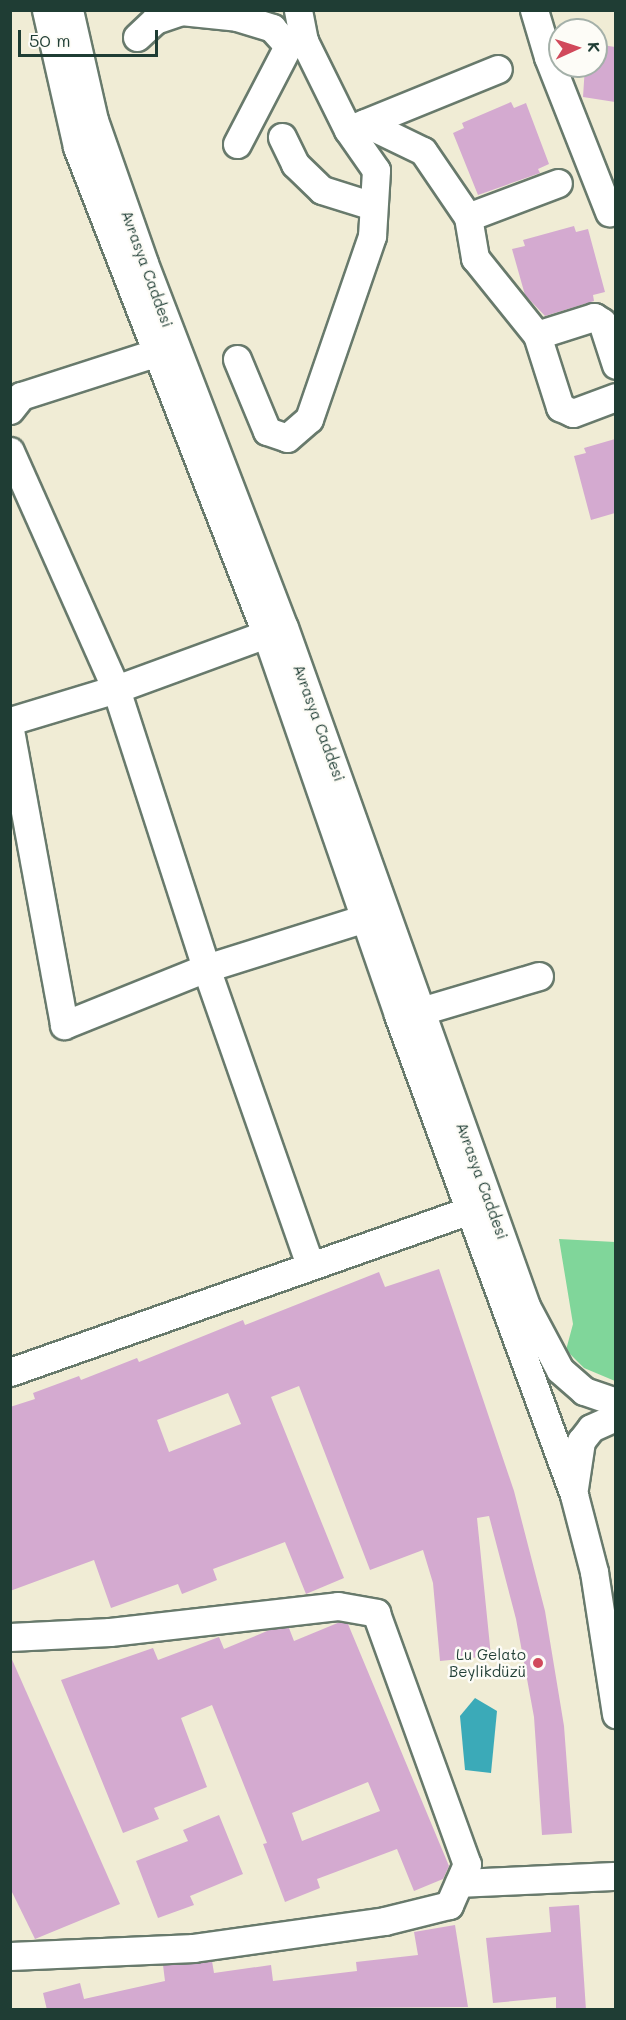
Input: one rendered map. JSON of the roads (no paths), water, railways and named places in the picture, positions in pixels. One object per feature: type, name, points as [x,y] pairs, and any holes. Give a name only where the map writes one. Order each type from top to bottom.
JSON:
[{"type":"street","points":[[46,10],[77,147],[112,207]]},
{"type":"street","name":"Avrasya Caddesi","points":[[69,10],[112,207],[421,1011],[538,1334],[566,1376],[584,1390],[615,1402]]},
{"type":"street","points":[[237,144],[296,43],[298,10]]},
{"type":"street","points":[[534,10],[548,57],[609,212]]},
{"type":"street","points":[[136,38],[155,20],[181,11],[237,17],[272,28],[296,43],[357,126],[376,170],[372,236],[309,419],[287,438],[267,431],[237,359]]},
{"type":"street","points":[[357,126],[498,69]]},
{"type":"street","points":[[357,126],[423,151],[468,217],[475,258],[537,335],[560,407],[573,413],[615,398]]},
{"type":"street","points":[[282,137],[295,164],[322,190],[373,206]]},
{"type":"street","points":[[468,217],[558,183]]},
{"type":"street","points":[[537,335],[594,317],[602,322],[615,365]]},
{"type":"street","points":[[10,411],[21,396],[164,347]]},
{"type":"street","points":[[10,451],[116,689],[206,968],[310,1265]]},
{"type":"street","points":[[10,721],[116,689],[276,632],[366,918],[574,1495],[594,1572],[615,1714]]},
{"type":"street","points":[[10,730],[64,1025],[206,968],[366,918]]},
{"type":"street","points":[[421,1011],[539,976]]},
{"type":"street","points":[[10,1372],[471,1210]]},
{"type":"street","points":[[574,1495],[581,1441],[591,1428],[615,1417]]},
{"type":"street","points":[[594,1572],[615,1595]]},
{"type":"street","points":[[10,1637],[110,1632],[339,1606],[376,1613],[467,1864],[448,1905],[385,1921],[194,1948],[10,1956]]},
{"type":"street","points":[[459,1883],[615,1876]]},
{"type":"water","points":[[475,1698],[497,1711],[491,1773],[465,1770],[460,1716]]},
{"type":"place","name":"Lu Gelato Beylikdüzü","points":[[538,1663]]}]
